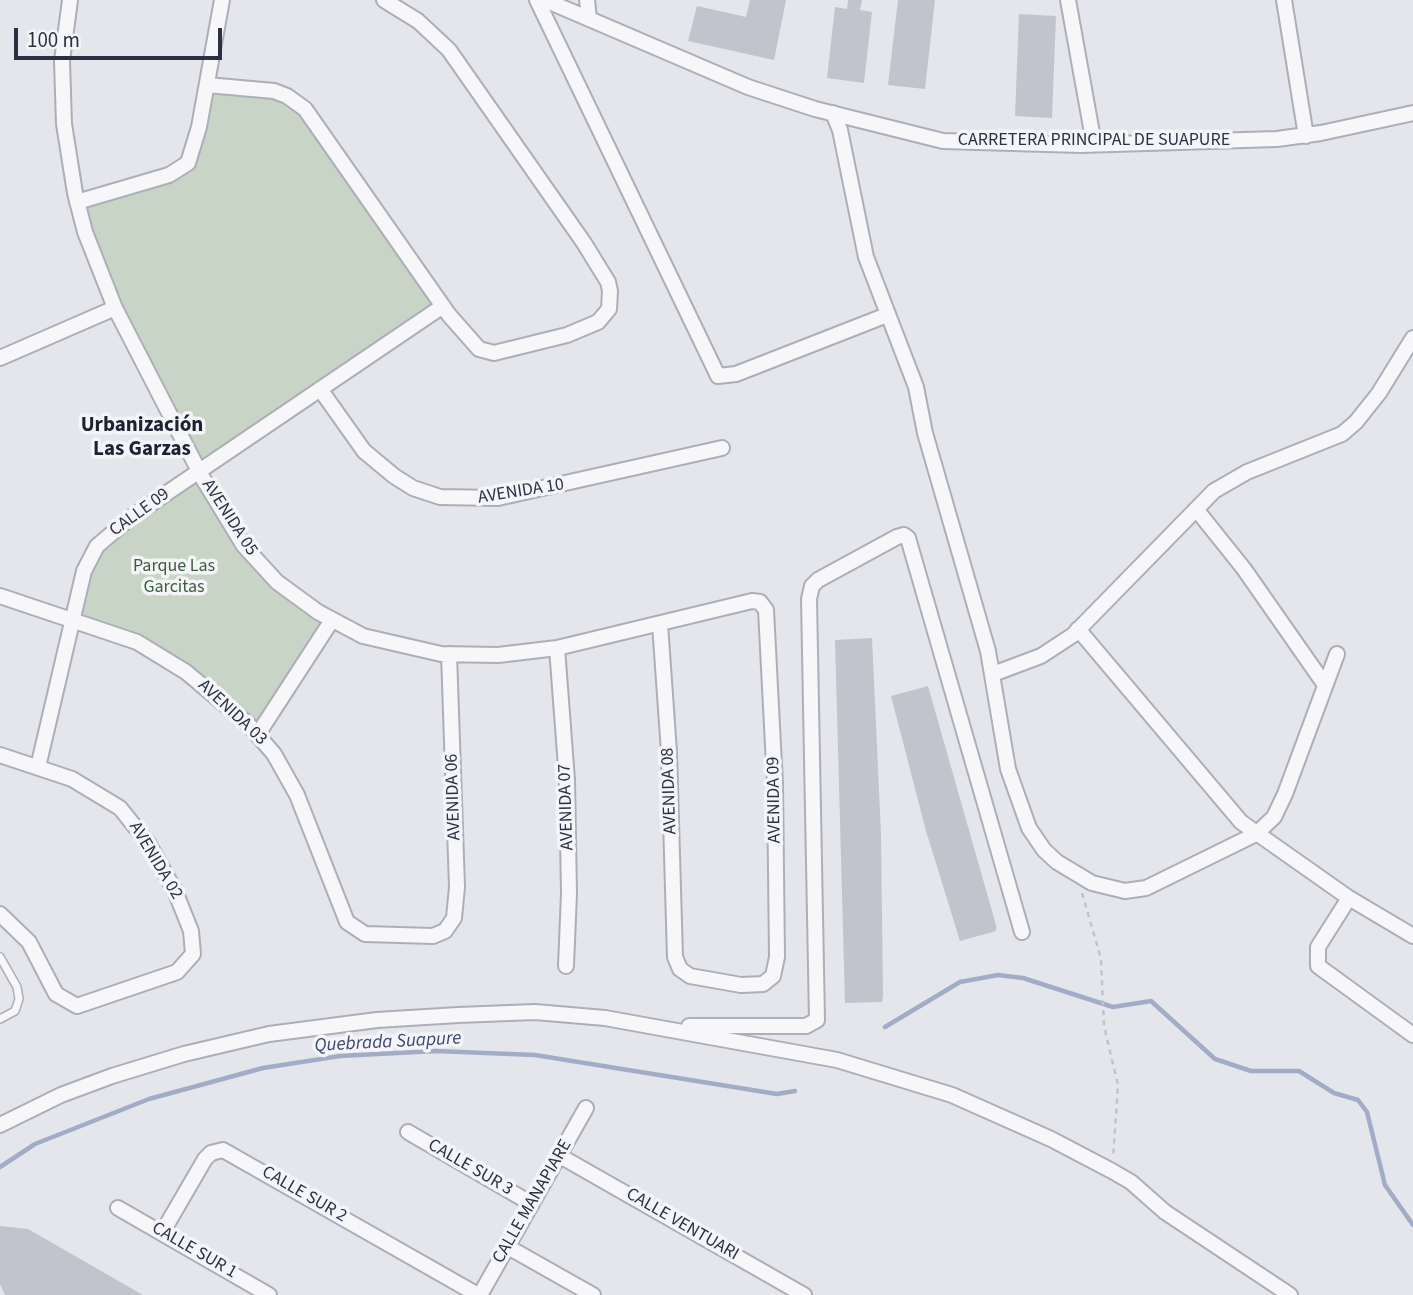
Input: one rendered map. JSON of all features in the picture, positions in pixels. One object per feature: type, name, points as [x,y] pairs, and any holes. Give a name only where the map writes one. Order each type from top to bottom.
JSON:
[{"type":"street","name":"AVENIDA 05","points":[[70,0],[62,88],[64,124],[77,202],[99,270],[199,472],[231,527],[277,582],[332,621],[387,644],[449,654],[498,654],[557,648],[752,601],[760,602],[766,610]]},
{"type":"street","points":[[77,202],[169,175],[188,163],[200,127],[222,0]]},
{"type":"street","points":[[207,85],[274,91],[295,100],[313,121],[443,306],[479,349],[494,352],[585,329],[605,316],[611,301],[608,282],[464,69],[430,31],[384,0]]},
{"type":"street","points":[[537,0],[718,376],[736,374],[887,315]]},
{"type":"street","name":"CARRETERA PRINCIPAL DE SUAPURE","points":[[545,0],[748,87],[833,113],[943,141],[1094,144],[1306,136],[1413,113]]},
{"type":"street","points":[[587,0],[589,19]]},
{"type":"street","points":[[1068,0],[1094,144]]},
{"type":"street","points":[[1284,0],[1306,136]]},
{"type":"street","points":[[833,113],[840,130],[866,257],[916,387],[925,433],[993,674],[1003,750],[1029,828],[1044,850],[1075,873],[1109,888],[1125,891],[1146,888],[1256,834],[1274,817],[1337,654]]},
{"type":"street","name":"CALLE 09","points":[[38,767],[84,570],[97,547],[130,518],[443,306]]},
{"type":"street","points":[[0,358],[116,308]]},
{"type":"street","points":[[993,674],[1056,648],[1196,509],[1231,480],[1342,434],[1356,422],[1378,394],[1413,338]]},
{"type":"street","name":"AVENIDA 10","points":[[320,389],[365,451],[394,477],[440,497],[481,500],[511,496],[722,448]]},
{"type":"street","points":[[1196,509],[1244,569],[1325,685]]},
{"type":"street","points":[[667,1027],[806,1026],[817,1020],[809,599],[812,586],[818,580],[904,535],[908,538],[1022,932]]},
{"type":"street","name":"AVENIDA 03","points":[[0,596],[121,635],[152,649],[206,687],[258,734],[274,754],[302,806],[347,922],[365,934]]},
{"type":"street","name":"AVENIDA 09","points":[[675,957],[680,969],[690,976],[741,985],[762,984],[773,976],[777,957],[775,784],[766,610]]},
{"type":"street","points":[[258,734],[332,621]]},
{"type":"street","name":"AVENIDA 08","points":[[660,624],[669,752],[675,957]]},
{"type":"street","points":[[1078,629],[1232,812],[1256,834],[1349,898],[1413,936]]},
{"type":"street","name":"AVENIDA 07","points":[[557,648],[568,819],[566,967]]},
{"type":"street","name":"AVENIDA 06","points":[[365,934],[413,937],[440,934],[450,925],[457,908],[449,654]]},
{"type":"street","name":"AVENIDA 02","points":[[0,755],[90,787],[120,808],[137,827],[162,867],[191,931],[193,954],[189,963],[177,972],[84,1005],[70,1004],[56,994],[29,942],[0,914]]},
{"type":"street","points":[[1349,898],[1318,947],[1318,966],[1336,983],[1413,1035]]},
{"type":"street","points":[[0,1125],[89,1084],[142,1066],[236,1041],[298,1029],[377,1020],[535,1012],[667,1027],[837,1060],[926,1087],[1006,1119],[1112,1171],[1165,1212],[1290,1295]]},
{"type":"street","name":"CALLE MANAPIARE","points":[[479,1295],[586,1108]]},
{"type":"street","name":"CALLE SUR 3","points":[[408,1132],[532,1204]]},
{"type":"street","name":"CALLE SUR 2","points":[[162,1233],[205,1159],[211,1153],[223,1150],[479,1295]]},
{"type":"street","name":"CALLE VENTUARI","points":[[560,1156],[804,1295]]},
{"type":"street","name":"CALLE SUR 1","points":[[118,1208],[269,1295]]},
{"type":"street","points":[[508,1247],[593,1295]]},
{"type":"lane","points":[[0,957],[17,987],[19,999],[15,1011],[0,1019]]},
{"type":"path","points":[[1075,873],[1101,959],[1104,1026],[1118,1085],[1112,1171]]},
{"type":"green space","points":[[207,85],[287,96],[443,306],[199,472],[152,382],[77,202],[180,170]]},
{"type":"green space","name":"Parque Las Garcitas","points":[[199,472],[244,546],[332,620],[258,734],[171,661],[71,620],[91,556]]},
{"type":"building","points":[[750,0],[786,0],[774,60],[688,41],[697,6],[746,17]]},
{"type":"building","points":[[848,0],[862,0],[860,10],[872,12],[864,83],[827,78],[835,7],[847,9]]},
{"type":"building","points":[[898,0],[935,0],[925,89],[888,85]]},
{"type":"building","points":[[1019,14],[1056,16],[1052,118],[1015,116]]},
{"type":"building","points":[[872,638],[881,833],[883,996],[882,1002],[845,1003],[835,640]]},
{"type":"building","points":[[928,686],[996,925],[996,931],[960,941],[926,831],[891,696]]},
{"type":"building","points":[[0,1226],[28,1229],[143,1295],[5,1295],[0,1284]]},
{"type":"waterway","name":"Quebrada Suapure","points":[[885,1027],[960,982],[998,975],[1023,978],[1113,1007],[1151,1001],[1215,1059],[1251,1071],[1299,1071],[1334,1093],[1358,1100],[1367,1112],[1385,1185],[1413,1225]]},
{"type":"waterway","name":"Quebrada Suapure","points":[[0,1167],[35,1144],[149,1099],[263,1068],[340,1056],[436,1051],[535,1055],[777,1094],[795,1091]]},
{"type":"district","name":"Urbanización Las Garzas","points":[[142,438]]}]
